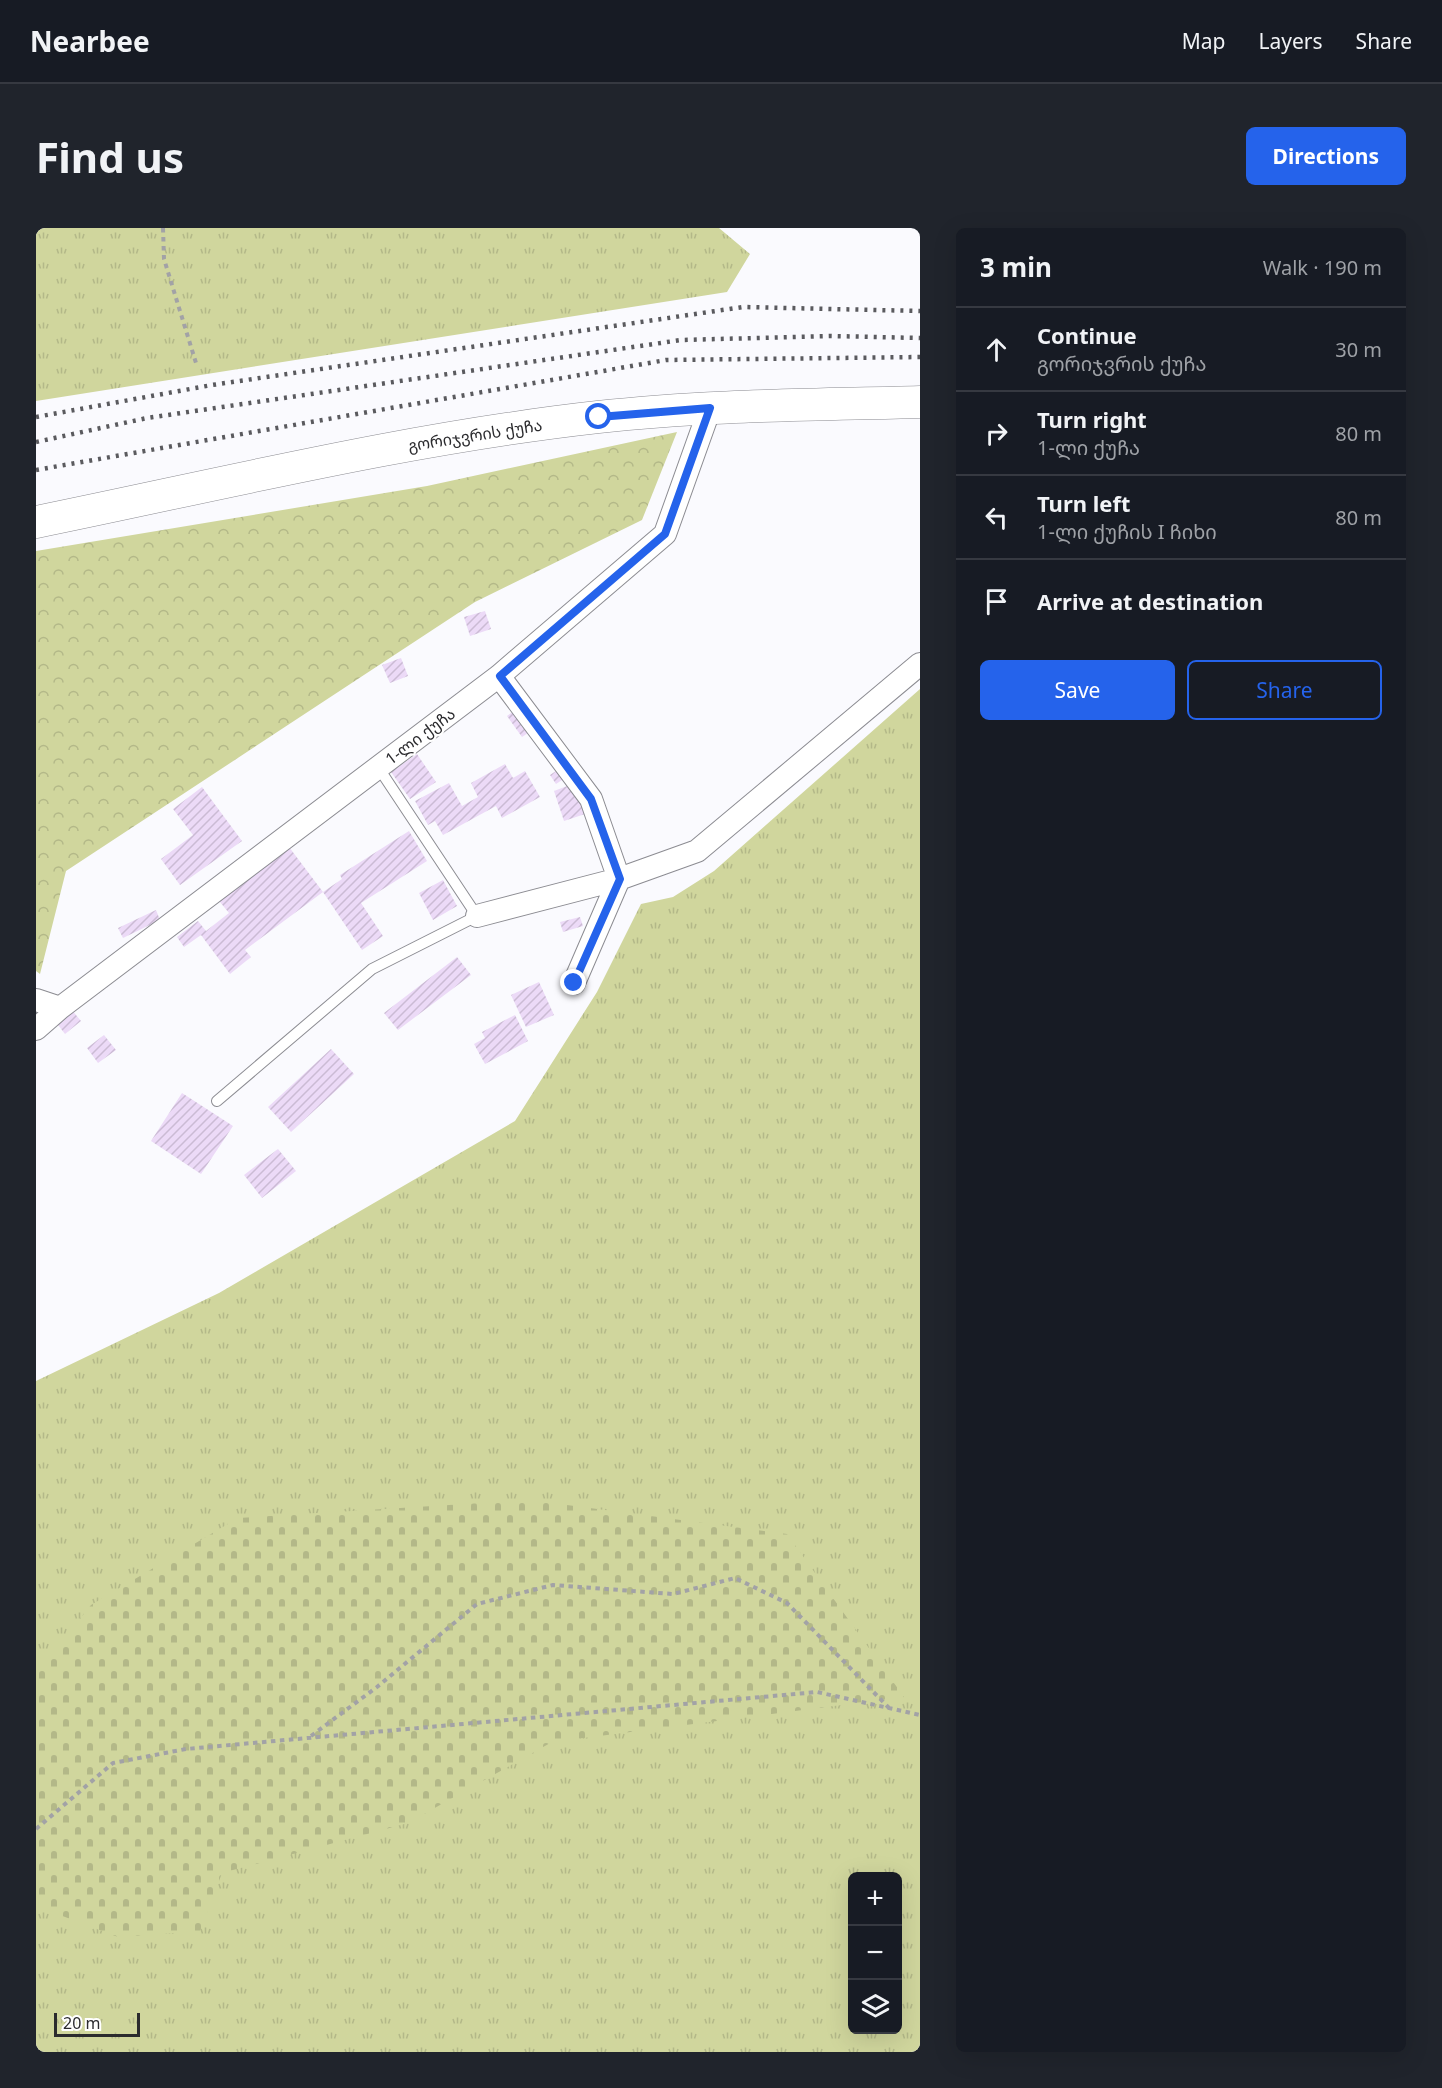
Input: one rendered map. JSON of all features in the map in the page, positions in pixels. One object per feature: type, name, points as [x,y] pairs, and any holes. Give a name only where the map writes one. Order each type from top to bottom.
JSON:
[{"type":"main road","name":"გორიჯვრის ქუჩა","points":[[36,522],[395,448],[500,430],[599,417],[710,408],[920,402]]},
{"type":"street","name":"1-ლი ქუჩა","points":[[36,1029],[60,1008],[500,676],[665,534],[710,408]]},
{"type":"street","points":[[477,916],[620,879],[697,850],[920,664]]},
{"type":"street","points":[[500,676],[591,799],[620,879],[574,983]]},
{"type":"street","points":[[36,1000],[60,1008]]},
{"type":"lane","points":[[217,1101],[372,969],[477,916],[378,767]]},
{"type":"path","points":[[163,228],[164,259],[196,363]]},
{"type":"path","points":[[309,1738],[377,1687],[477,1604],[553,1585],[673,1594],[735,1578],[787,1603],[889,1708]]},
{"type":"path","points":[[36,1829],[113,1763],[186,1749],[817,1692],[920,1715]]},
{"type":"green space","points":[[36,228],[719,228],[750,254],[727,292],[36,401]]},
{"type":"green space","points":[[677,432],[642,520],[475,602],[66,871],[40,974],[36,971],[36,551],[427,486]]},
{"type":"green space","points":[[920,689],[920,2052],[36,2052],[36,1381],[219,1293],[515,1121],[597,992],[641,904],[673,897],[714,871]]},
{"type":"green space","points":[[529,1500],[787,1534],[904,1697],[552,1742],[408,1823],[222,1873],[200,1931],[118,1937],[36,1906],[36,1673],[91,1605],[238,1518]]},
{"type":"building","points":[[485,611],[491,629],[470,636],[464,617]]},
{"type":"building","points":[[401,658],[408,676],[390,683],[382,665]]},
{"type":"building","points":[[518,708],[534,729],[522,737],[507,716]]},
{"type":"building","points":[[417,754],[436,782],[410,799],[391,772]]},
{"type":"building","points":[[505,764],[513,778],[525,771],[540,797],[502,818],[496,806],[443,835],[435,821],[428,825],[415,801],[449,783],[462,806],[478,797],[471,783]]},
{"type":"building","points":[[562,767],[568,776],[556,784],[550,775]]},
{"type":"building","points":[[575,783],[585,814],[564,821],[554,791]]},
{"type":"building","points":[[202,787],[242,841],[180,885],[161,859],[193,835],[173,809]]},
{"type":"building","points":[[409,831],[427,861],[361,903],[383,936],[362,950],[323,892],[342,879],[340,875]]},
{"type":"building","points":[[286,843],[323,892],[245,950],[251,957],[230,974],[201,935],[184,947],[177,937],[198,921],[206,931],[229,913],[215,896]]},
{"type":"building","points":[[443,880],[457,906],[433,920],[419,893]]},
{"type":"building","points":[[156,910],[160,920],[123,938],[118,928]]},
{"type":"building","points":[[580,917],[583,926],[563,932],[560,922]]},
{"type":"building","points":[[457,957],[471,975],[398,1030],[384,1013]]},
{"type":"building","points":[[539,982],[554,1015],[526,1027],[511,995]]},
{"type":"building","points":[[71,1009],[81,1021],[65,1034],[55,1021]]},
{"type":"building","points":[[515,1015],[528,1041],[485,1064],[474,1044],[485,1038],[482,1032]]},
{"type":"building","points":[[104,1035],[116,1050],[98,1063],[87,1048]]},
{"type":"building","points":[[331,1049],[354,1074],[291,1132],[268,1107]]},
{"type":"building","points":[[182,1093],[233,1126],[201,1174],[151,1141]]},
{"type":"building","points":[[278,1149],[296,1171],[262,1198],[244,1175]]},
{"type":"railway","points":[[36,417],[212,385],[743,307],[920,311]]},
{"type":"railway","points":[[36,442],[147,418],[681,340],[831,336],[920,338]]},
{"type":"railway","points":[[36,470],[666,360],[920,357]]},
{"type":"route","points":[[574,983],[620,879],[591,799],[500,676],[665,534],[710,408],[599,417]]}]
